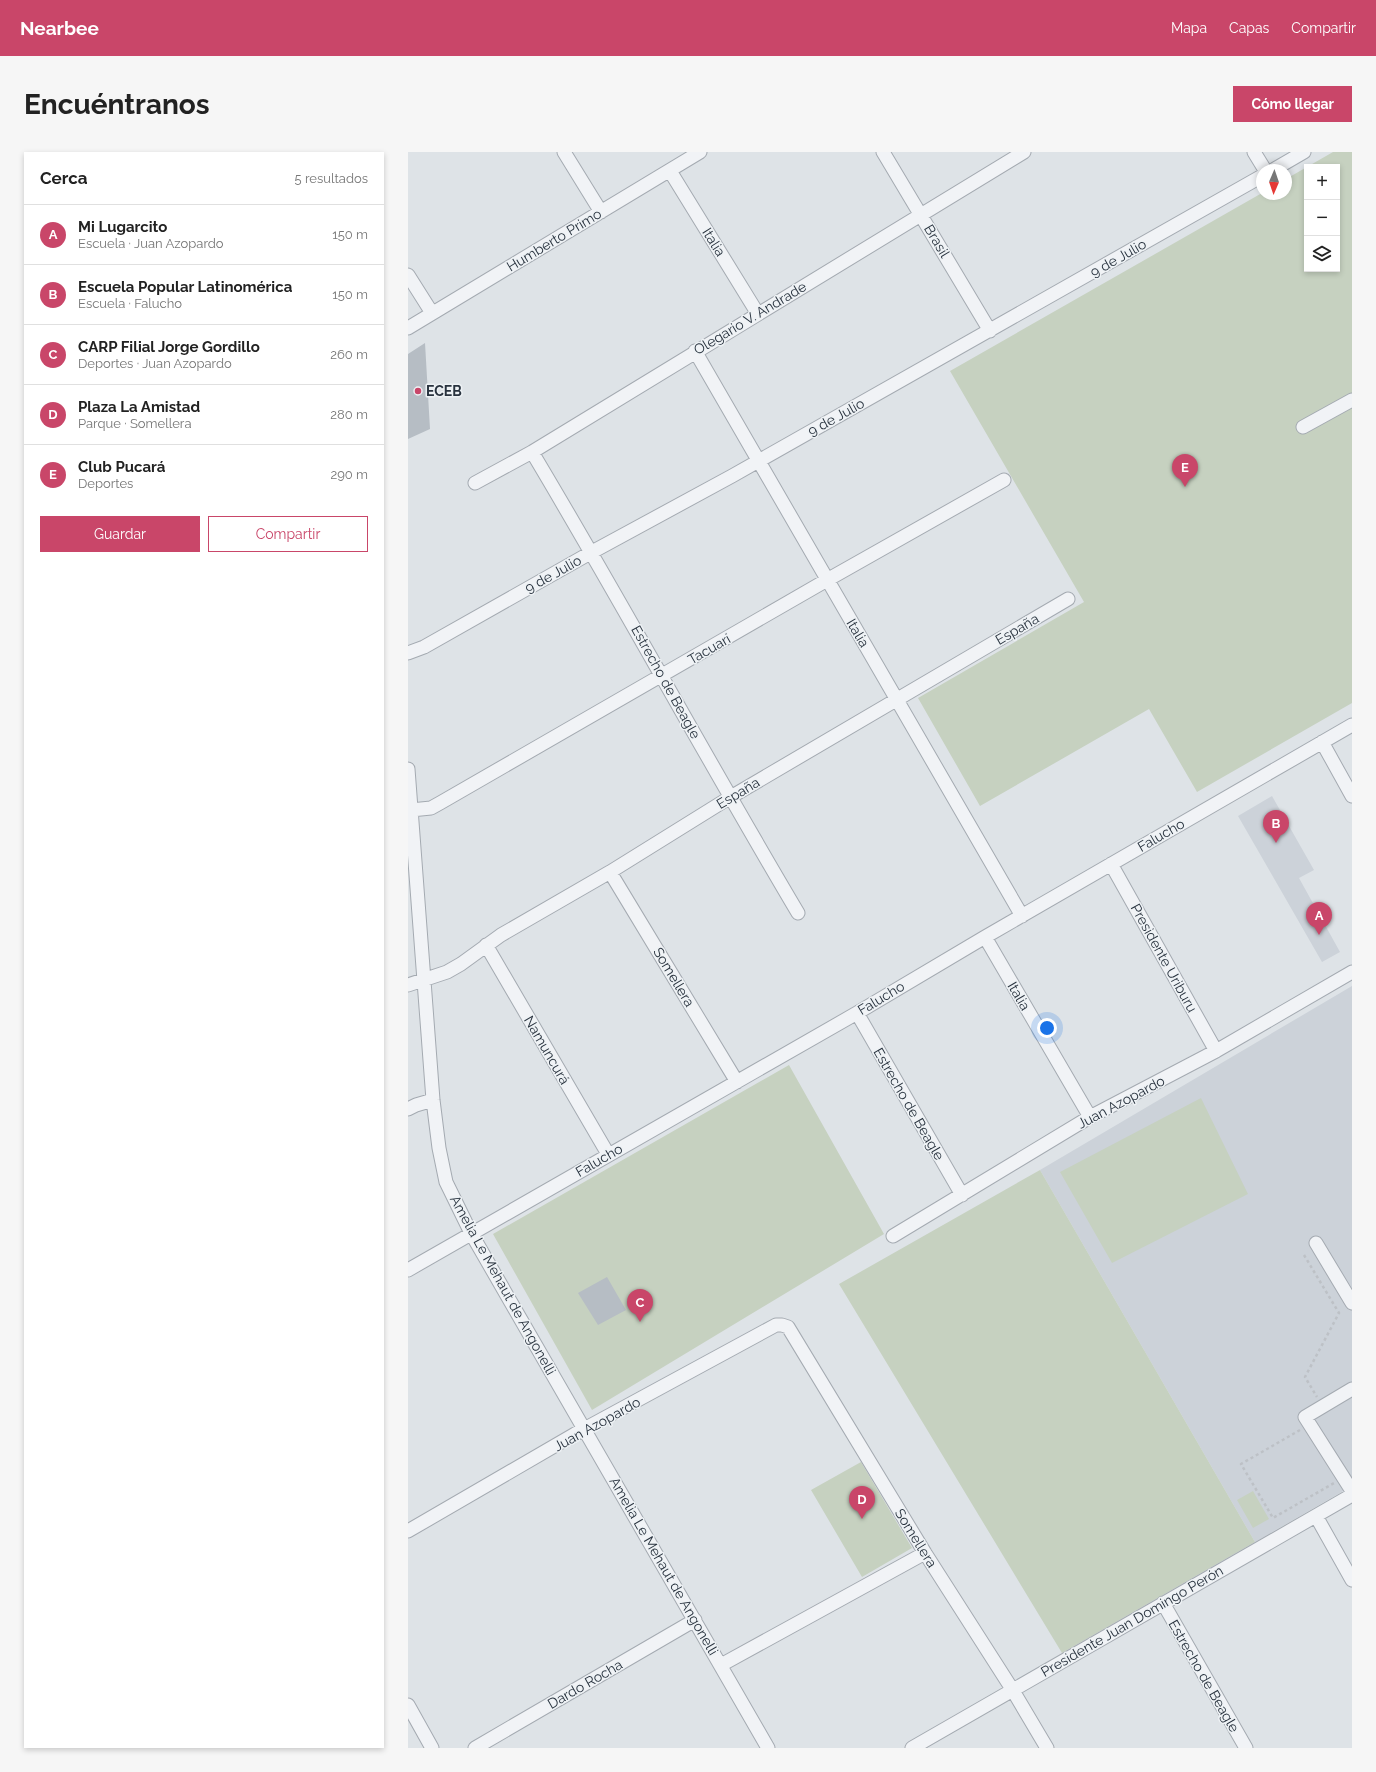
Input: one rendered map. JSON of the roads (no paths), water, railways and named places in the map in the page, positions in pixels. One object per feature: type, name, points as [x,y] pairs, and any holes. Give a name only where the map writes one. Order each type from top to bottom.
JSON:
[{"type":"street","points":[[564,152],[601,212]]},
{"type":"street","name":"Humberto Primo","points":[[408,328],[700,152]]},
{"type":"street","name":"Brasil","points":[[883,152],[990,331]]},
{"type":"street","name":"Olegario V. Andrade","points":[[475,483],[532,452],[695,351],[1024,152]]},
{"type":"street","points":[[1254,152],[1261,164]]},
{"type":"street","points":[[1283,164],[1304,152]]},
{"type":"street","name":"Italia","points":[[670,171],[758,314]]},
{"type":"street","name":"9 de Julio","points":[[408,653],[424,647],[990,331],[1256,179]]},
{"type":"street","points":[[408,275],[432,313]]},
{"type":"street","name":"Italia","points":[[695,351],[1022,916]]},
{"type":"street","points":[[1303,427],[1352,400]]},
{"type":"street","name":"Estrecho de Beagle","points":[[532,452],[592,552],[663,676],[729,798],[798,913]]},
{"type":"street","name":"Tacuarí","points":[[411,810],[431,808],[440,803],[1004,480]]},
{"type":"street","name":"España","points":[[408,985],[447,972],[461,964],[486,945],[610,872],[729,798],[1068,599]]},
{"type":"street","name":"Falucho","points":[[408,1270],[608,1154],[737,1082],[1352,725]]},
{"type":"street","points":[[1322,742],[1352,796]]},
{"type":"street","name":"Amelia Le Mehaut de Angonelli","points":[[408,769],[411,810],[411,861],[424,979],[433,1100],[439,1148],[446,1182],[471,1233],[768,1748]]},
{"type":"street","name":"Presidente Uriburu","points":[[1111,864],[1216,1051]]},
{"type":"street","name":"Somellera","points":[[610,872],[737,1082]]},
{"type":"street","name":"Italia","points":[[985,937],[1090,1117]]},
{"type":"street","name":"Namuncurá","points":[[486,945],[608,1154]]},
{"type":"street","name":"Juan Azopardo","points":[[893,1236],[1090,1117],[1216,1051],[1352,972]]},
{"type":"street","name":"Estrecho de Beagle","points":[[857,1012],[962,1195]]},
{"type":"street","points":[[408,1109],[433,1100]]},
{"type":"street","points":[[1316,1244],[1352,1303]]},
{"type":"street","name":"Juan Azopardo","points":[[408,1531],[585,1430],[776,1325],[788,1327]]},
{"type":"street","name":"Somellera","points":[[788,1327],[925,1553],[1012,1689],[1047,1748]]},
{"type":"street","points":[[1352,1389],[1306,1417],[1352,1491]]},
{"type":"street","name":"Presidente Juan Domingo Perón","points":[[912,1748],[1012,1689],[1352,1495]]},
{"type":"street","points":[[1316,1516],[1352,1580]]},
{"type":"street","points":[[721,1665],[925,1553]]},
{"type":"street","name":"Estrecho de Beagle","points":[[1163,1603],[1246,1748]]},
{"type":"street","name":"Dardo Rocha","points":[[475,1748],[695,1620]]},
{"type":"street","points":[[408,1705],[432,1748]]},
{"type":"place","name":"ECEB","points":[[418,391]]},
{"type":"place","name":"Club Pucará","points":[[1185,487]]},
{"type":"place","name":"Escuela Popular Latinomérica","points":[[1276,843]]},
{"type":"place","name":"Mi Lugarcito","points":[[1319,935]]},
{"type":"place","name":"CARP Filial Jorge Gordillo","points":[[640,1322]]},
{"type":"place","name":"Plaza La Amistad","points":[[862,1519]]}]
